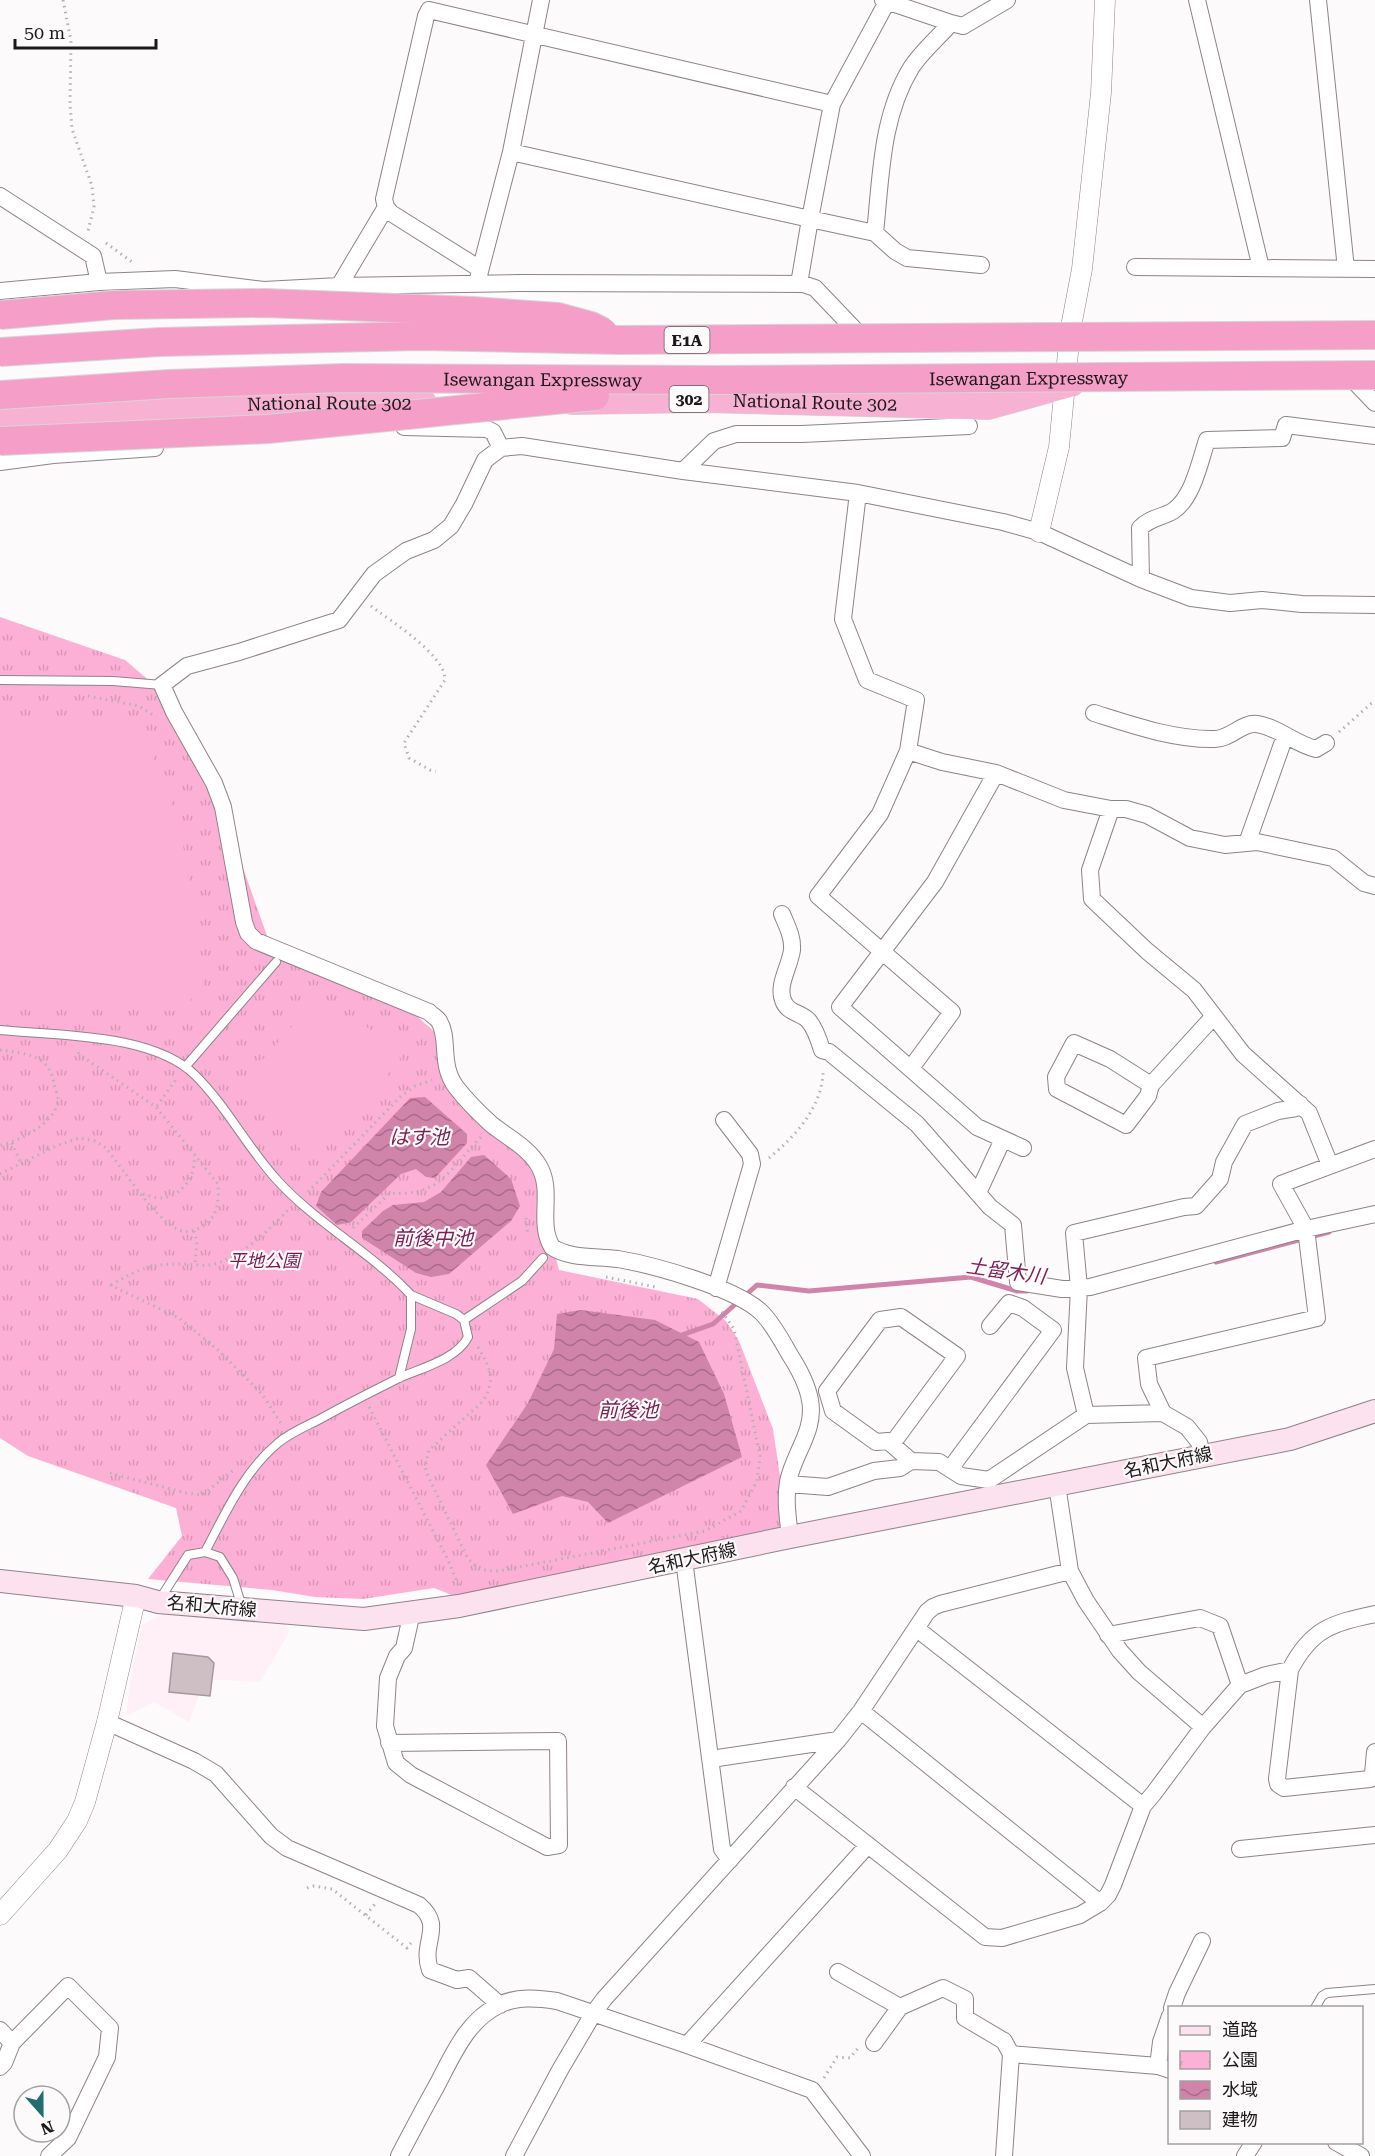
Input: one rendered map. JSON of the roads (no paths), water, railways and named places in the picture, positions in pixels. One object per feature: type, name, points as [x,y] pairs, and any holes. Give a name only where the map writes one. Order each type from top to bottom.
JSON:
[{"type":"highway","points":[[0,315],[114,305],[265,303],[472,311],[558,317],[591,326],[618,340]]},
{"type":"highway","points":[[0,346],[342,330],[1375,333]]},
{"type":"highway","name":"E1A","points":[[0,351],[160,342],[421,336],[618,340],[1375,333]]},
{"type":"highway","name":"Isewangan Expressway","points":[[0,395],[169,384],[344,378],[1368,379]]},
{"type":"highway","name":"National Route 302","points":[[0,419],[115,408],[297,402],[471,403],[704,399],[988,406],[1066,384],[1368,379]]},
{"type":"highway","points":[[0,441],[268,429],[522,404],[716,380]]},
{"type":"main road","name":"名和大府線","points":[[0,1581],[136,1596],[158,1602],[364,1619],[459,1606],[790,1537],[1290,1439],[1375,1411]]},
{"type":"street","points":[[478,277],[511,152],[541,0]]},
{"type":"street","points":[[799,284],[832,104],[886,0],[963,26],[1006,0]]},
{"type":"street","points":[[1039,532],[1059,447],[1070,332],[1082,269],[1101,93],[1105,0]]},
{"type":"street","points":[[1197,0],[1261,268]]},
{"type":"street","points":[[1318,0],[1346,269]]},
{"type":"street","points":[[478,277],[391,213],[384,199],[429,10],[536,33],[832,104]]},
{"type":"street","points":[[875,233],[885,135],[898,92],[912,66],[951,23]]},
{"type":"street","points":[[511,152],[875,233],[895,251],[907,258],[981,265]]},
{"type":"street","points":[[0,196],[93,256],[99,282]]},
{"type":"street","points":[[339,286],[386,207]]},
{"type":"street","points":[[1135,267],[1375,269]]},
{"type":"street","points":[[0,291],[99,282],[175,279],[264,290],[478,277],[799,284],[815,288],[856,331]]},
{"type":"street","points":[[1368,379],[1375,403]]},
{"type":"street","points":[[1141,579],[1140,528],[1149,520],[1173,511],[1180,503],[1193,483],[1207,440],[1282,438],[1286,425],[1375,436]]},
{"type":"street","points":[[0,462],[53,455],[342,435],[365,426],[487,429],[493,432],[501,448]]},
{"type":"street","points":[[683,471],[714,441],[736,434],[802,434],[969,426]]},
{"type":"street","points":[[790,1537],[787,1514],[788,1484],[808,1432],[811,1417],[810,1397],[802,1374],[773,1327],[761,1312],[741,1299],[716,1288],[669,1271],[619,1260],[566,1254],[552,1246],[545,1229],[547,1188],[539,1166],[531,1155],[490,1123],[457,1088],[446,1065],[443,1033],[439,1021],[429,1012],[256,941],[248,933],[223,807],[214,783],[174,712],[162,685],[187,666],[339,620],[374,574],[406,551],[434,540],[451,526],[465,504],[485,460],[501,448],[522,446],[683,471],[858,493],[1003,522],[1039,532],[1141,579],[1191,598],[1220,602],[1262,600],[1302,604],[1375,605]]},
{"type":"street","points":[[858,493],[843,619],[867,681],[916,700],[908,751],[880,814],[818,896],[952,1012],[911,1068]]},
{"type":"street","points":[[1094,713],[1163,734],[1215,739],[1226,737],[1246,725],[1256,723],[1302,746],[1316,749],[1326,743]]},
{"type":"street","points":[[1247,843],[1285,736]]},
{"type":"street","points":[[908,751],[942,762],[996,773],[1064,800],[1111,809],[1126,809],[1147,815],[1190,838],[1225,845],[1257,842],[1334,858],[1364,883],[1375,886]]},
{"type":"street","points":[[996,773],[935,882],[840,1007],[977,1127],[1023,1148]]},
{"type":"street","points":[[1111,809],[1090,870],[1092,899],[1147,951],[1194,990],[1243,1054],[1309,1113],[1330,1166]]},
{"type":"street","points":[[782,914],[791,935],[792,951],[782,988],[783,1000],[790,1011],[807,1020],[818,1036],[822,1050],[829,1052],[917,1124],[990,1207],[1013,1225],[1018,1282],[1062,1289],[1090,1287],[1307,1236],[1375,1214]]},
{"type":"street","points":[[1151,1084],[1110,1059],[1074,1043],[1056,1077],[1057,1089],[1126,1125],[1148,1096],[1151,1084],[1214,1016]]},
{"type":"street","points":[[1086,1414],[1076,1368],[1080,1288],[1074,1233],[1196,1206],[1220,1179],[1224,1162],[1245,1124],[1278,1111],[1296,1108],[1299,1104]]},
{"type":"street","points":[[716,1288],[752,1164],[750,1154],[724,1120]]},
{"type":"street","points":[[978,1193],[1003,1139]]},
{"type":"street","points":[[1162,1413],[1149,1384],[1146,1358],[1317,1318],[1307,1236],[1281,1184],[1375,1149]]},
{"type":"street","points":[[950,1469],[1053,1330],[1023,1308],[1009,1303],[990,1326]]},
{"type":"street","points":[[892,1444],[957,1356],[901,1317],[880,1320],[827,1390],[833,1411],[876,1442],[888,1440],[892,1444],[911,1461]]},
{"type":"street","points":[[788,1484],[828,1487],[874,1471],[900,1468],[911,1461],[939,1462],[961,1476],[989,1480],[1086,1414],[1162,1413],[1187,1427],[1199,1442],[1203,1455]]},
{"type":"street","points":[[1057,1485],[1070,1571],[1108,1635],[1140,1672],[1203,1727]]},
{"type":"street","points":[[684,1560],[722,1850],[730,1860]]},
{"type":"street","points":[[514,2156],[593,2014],[838,1740],[861,1711],[933,1606],[1070,1571]]},
{"type":"street","points":[[0,1915],[58,1851],[77,1821],[85,1802],[107,1722],[136,1596]]},
{"type":"street","points":[[389,1743],[558,1741],[559,1845],[547,1847],[411,1775],[396,1763],[389,1743],[385,1726],[388,1678],[404,1648],[412,1612]]},
{"type":"street","points":[[1375,1614],[1334,1625],[1310,1639],[1299,1653],[1290,1670],[1278,1784],[1284,1788],[1370,1779],[1373,1774],[1375,1752]]},
{"type":"street","points":[[1108,1635],[1200,1618],[1208,1620],[1220,1626],[1240,1685]]},
{"type":"street","points":[[917,1629],[1143,1806]]},
{"type":"street","points":[[794,1787],[985,1937],[1002,1938],[1080,1915],[1100,1903],[1108,1895],[1113,1885],[1143,1806],[1203,1727],[1240,1685],[1266,1675],[1290,1670]]},
{"type":"street","points":[[861,1711],[1100,1903]]},
{"type":"street","points":[[107,1722],[194,1761],[216,1774],[271,1836],[287,1848],[419,1905],[429,1914],[432,1923],[427,1961],[430,1970],[457,1980],[469,1978],[500,2005]]},
{"type":"street","points":[[711,1759],[838,1740]]},
{"type":"street","points":[[1240,1849],[1375,1835]]},
{"type":"street","points":[[687,2045],[868,1845]]},
{"type":"street","points":[[1172,2006],[1202,1941]]},
{"type":"street","points":[[838,1972],[900,2007]]},
{"type":"street","points":[[0,2067],[12,2043],[68,1986],[110,2028],[107,2057],[68,2138],[49,2156]]},
{"type":"street","points":[[868,2042],[900,2007],[943,1988],[965,1999],[965,2018],[1004,2041],[1011,2054],[1004,2156]]},
{"type":"street","points":[[399,2156],[461,2040],[479,2018],[500,2005],[519,1999],[536,1998],[557,2001],[813,2091],[862,2156]]},
{"type":"street","points":[[1011,2054],[1164,2068],[1161,2042],[1168,2022]]},
{"type":"street","points":[[0,2030],[12,2043]]},
{"type":"street","points":[[1339,2144],[1360,2156]]},
{"type":"lane","points":[[0,680],[112,681],[162,685]]},
{"type":"lane","points":[[186,1066],[276,962]]},
{"type":"lane","points":[[0,1030],[143,1046],[186,1066],[220,1103],[277,1180],[298,1200],[393,1276],[411,1295],[456,1314],[464,1320],[468,1337],[464,1345],[293,1433],[278,1443],[264,1457],[236,1495],[205,1552]]},
{"type":"lane","points":[[464,1320],[522,1281],[543,1258]]},
{"type":"lane","points":[[399,1378],[411,1329],[411,1295]]},
{"type":"lane","points":[[158,1602],[188,1555],[205,1552],[220,1557],[233,1578],[242,1609]]},
{"type":"lane","points":[[1316,2006],[1327,1993],[1375,1989]]},
{"type":"water","name":"はす池","points":[[425,1097],[467,1134],[467,1143],[435,1178],[426,1177],[416,1169],[401,1174],[351,1222],[337,1225],[316,1206],[321,1192],[410,1098]]},
{"type":"water","name":"前後中池","points":[[484,1155],[511,1179],[520,1206],[511,1221],[449,1274],[431,1277],[416,1273],[362,1238],[362,1231],[383,1211],[393,1205],[424,1202],[441,1192],[471,1157]]},
{"type":"water","name":"前後池","points":[[581,1310],[655,1320],[699,1342],[724,1394],[742,1457],[608,1523],[588,1502],[562,1496],[513,1514],[486,1465],[528,1403],[554,1349],[557,1314]]},
{"type":"waterway","name":"土留木川","points":[[1216,1262],[1329,1232]]},
{"type":"waterway","name":"土留木川","points":[[679,1336],[713,1324],[757,1285],[809,1291],[971,1277],[1017,1291],[1027,1291]]},
{"type":"park label","name":"平地公園","points":[[264,1260]]}]
